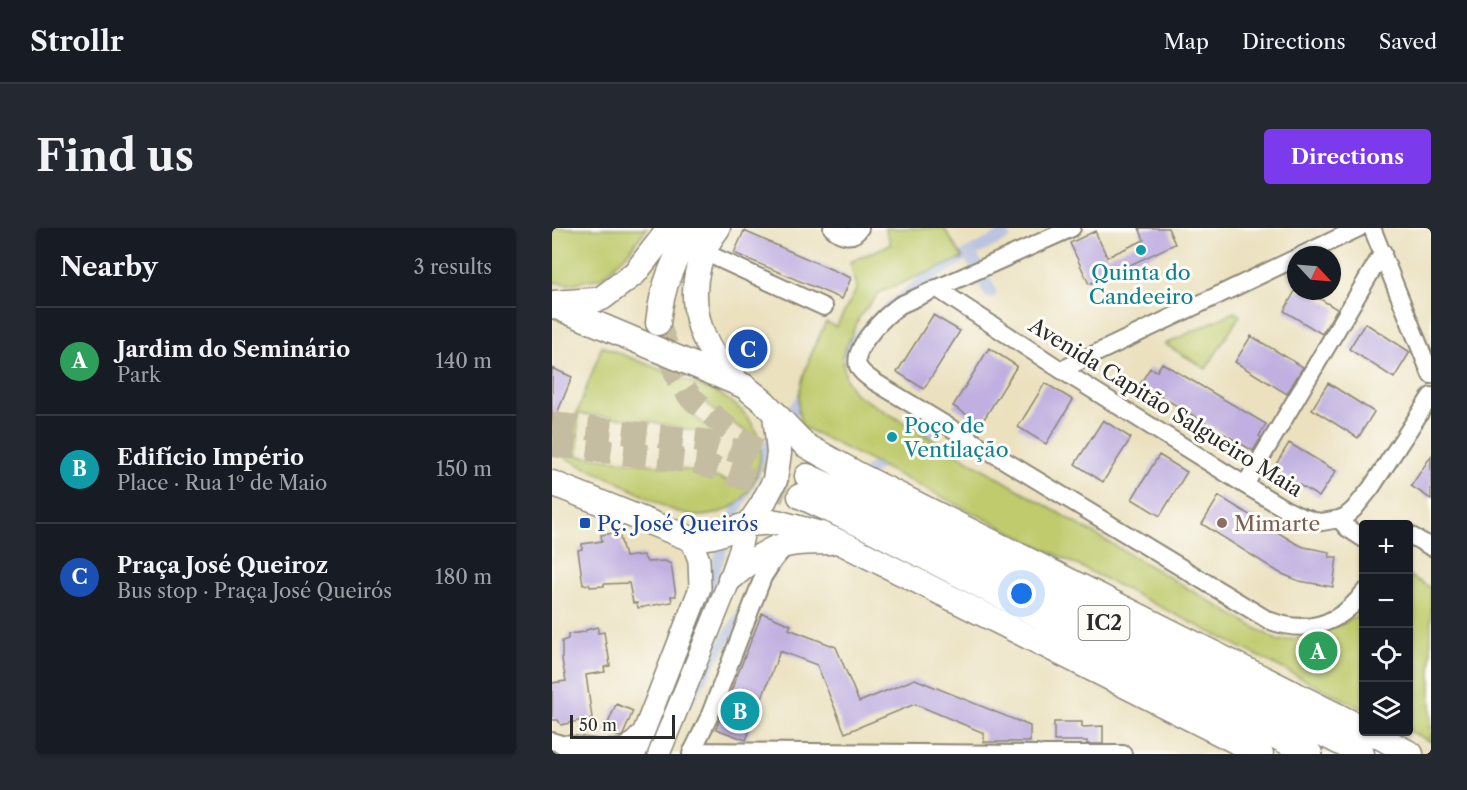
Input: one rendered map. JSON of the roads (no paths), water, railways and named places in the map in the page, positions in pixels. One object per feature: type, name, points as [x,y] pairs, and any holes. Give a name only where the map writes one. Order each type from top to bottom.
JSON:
[{"type":"highway","points":[[552,304],[602,298],[635,273],[670,228]]},
{"type":"highway","points":[[658,323],[666,281],[675,259],[694,228]]},
{"type":"highway","points":[[718,228],[704,252],[694,292],[696,315],[704,337],[718,362],[727,372],[764,402],[805,445],[859,475],[1359,726]]},
{"type":"highway","points":[[552,304],[744,386]]},
{"type":"highway","points":[[747,525],[762,505],[775,480],[779,453],[775,413]]},
{"type":"highway","points":[[552,483],[692,539],[713,536],[747,525],[777,522],[821,534],[1261,754]]},
{"type":"highway","name":"IC2","points":[[1310,754],[878,533],[803,486],[890,513],[1362,754]]},
{"type":"highway","points":[[730,579],[742,568],[774,549],[807,542],[842,543]]},
{"type":"highway","points":[[1377,736],[1411,754]]},
{"type":"main road","points":[[659,754],[730,579],[747,525]]},
{"type":"main road","points":[[635,754],[700,588],[699,560],[692,539]]},
{"type":"main road","points":[[566,747],[616,752],[626,749],[644,731]]},
{"type":"street","points":[[832,228],[846,236],[853,235],[860,228]]},
{"type":"street","points":[[1321,246],[1359,228]]},
{"type":"street","points":[[1372,228],[1431,375]]},
{"type":"street","points":[[1067,230],[900,305],[891,311],[863,344],[858,356],[858,366],[875,382],[1268,620],[1289,627],[1313,626],[1345,612],[1359,598]]},
{"type":"street","points":[[704,252],[824,307]]},
{"type":"street","points":[[1245,485],[1383,252]]},
{"type":"street","points":[[1061,370],[1287,262]]},
{"type":"street","name":"Avenida Capitão Salgueiro Maia","points":[[936,288],[1061,370],[1297,515],[1314,521],[1339,519]]},
{"type":"street","points":[[1359,536],[1339,519],[1346,516],[1363,498],[1431,396]]},
{"type":"street","points":[[1413,537],[1431,548]]},
{"type":"street","points":[[785,547],[763,577],[709,717],[691,753],[1037,754]]},
{"type":"street","points":[[1043,754],[1123,754]]},
{"type":"tunnel","points":[[658,323],[678,379],[691,398],[759,451]]},
{"type":"tunnel","points":[[552,424],[703,441],[807,476]]},
{"type":"tunnel","points":[[552,445],[696,462],[800,496]]},
{"type":"place","name":"Quinta do Candeeiro","points":[[1141,250]]},
{"type":"place","name":"Praça José Queiroz","points":[[748,349]]},
{"type":"place","name":"Poço de Ventilação","points":[[892,437]]},
{"type":"place","name":"Pç. José Queirós","points":[[585,523]]},
{"type":"place","name":"Mimarte","points":[[1222,523]]},
{"type":"place","name":"Jardim do Seminário","points":[[1318,651]]},
{"type":"place","name":"Edifício Império","points":[[740,711]]}]
